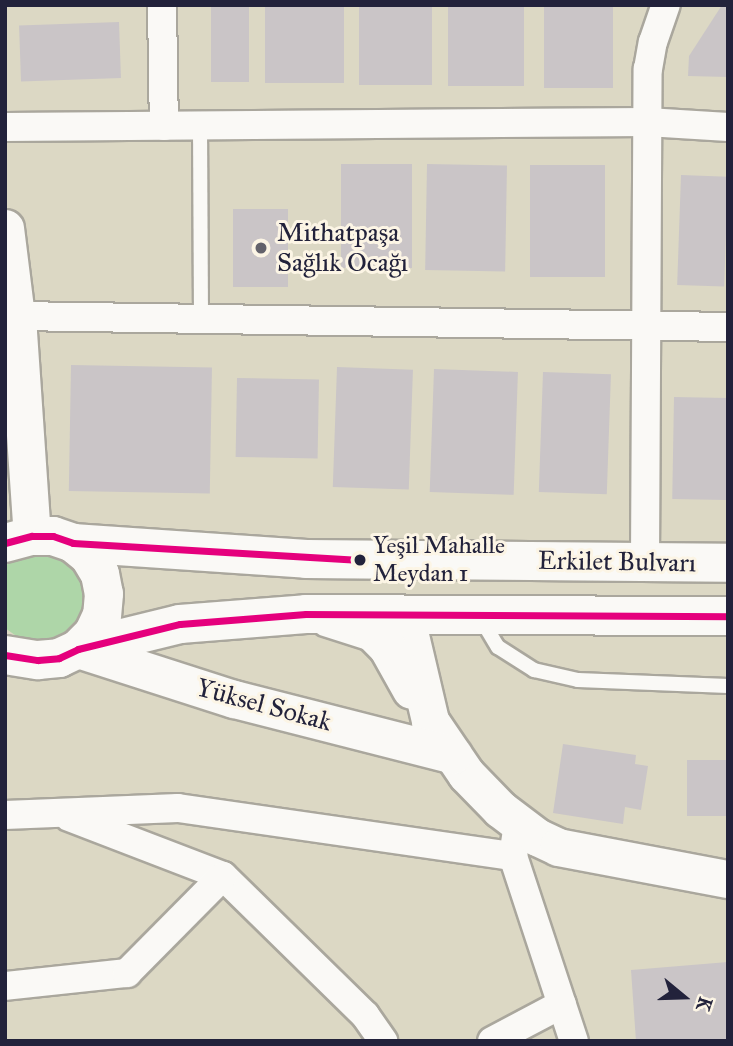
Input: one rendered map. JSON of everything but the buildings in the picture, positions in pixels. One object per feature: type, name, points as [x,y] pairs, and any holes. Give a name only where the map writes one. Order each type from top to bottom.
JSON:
[{"type":"main road","name":"Erkilet Bulvarı","points":[[14,542],[53,536],[73,543],[306,559],[728,563]]},
{"type":"main road","points":[[73,543],[89,556],[100,574],[104,594],[102,615],[93,634],[78,649]]},
{"type":"main road","name":"Erkilet Bulvarı","points":[[10,653],[49,659],[78,649],[180,624],[306,614],[728,616]]},
{"type":"street","points":[[162,5],[164,126]]},
{"type":"street","points":[[645,561],[648,69],[653,42],[666,5]]},
{"type":"street","points":[[5,127],[647,122],[728,127]]},
{"type":"street","points":[[5,228],[13,327],[14,542]]},
{"type":"street","points":[[13,327],[201,318],[728,327]]},
{"type":"street","points":[[306,614],[352,624],[372,632],[387,647],[430,721],[515,840],[574,1041]]},
{"type":"street","points":[[405,614],[430,721]]},
{"type":"street","name":"Yüksel Sokak","points":[[78,649],[234,699],[453,755]]},
{"type":"street","points":[[5,814],[178,808],[515,840],[728,880]]},
{"type":"street","points":[[57,813],[223,876],[365,1015],[383,1041]]},
{"type":"street","points":[[5,986],[127,973],[223,876]]},
{"type":"street","points":[[492,1041],[562,1004]]},
{"type":"lane","points":[[200,125],[201,318]]},
{"type":"lane","points":[[478,615],[498,647],[534,670],[578,680],[728,687]]},
{"type":"green space","points":[[48,550],[75,564],[88,591],[82,620],[58,641],[26,643],[5,628],[5,566],[19,555]]},
{"type":"transit line","points":[[5,543],[32,536],[53,536],[73,543],[360,560]]},
{"type":"transit line","points":[[5,655],[38,660],[59,658],[78,649],[180,624],[306,614],[728,616]]},
{"type":"place","name":"Mithatpaşa Sağlık Ocağı","points":[[261,248]]},
{"type":"place","name":"Yeşil Mahalle Meydan 1","points":[[360,560]]}]
